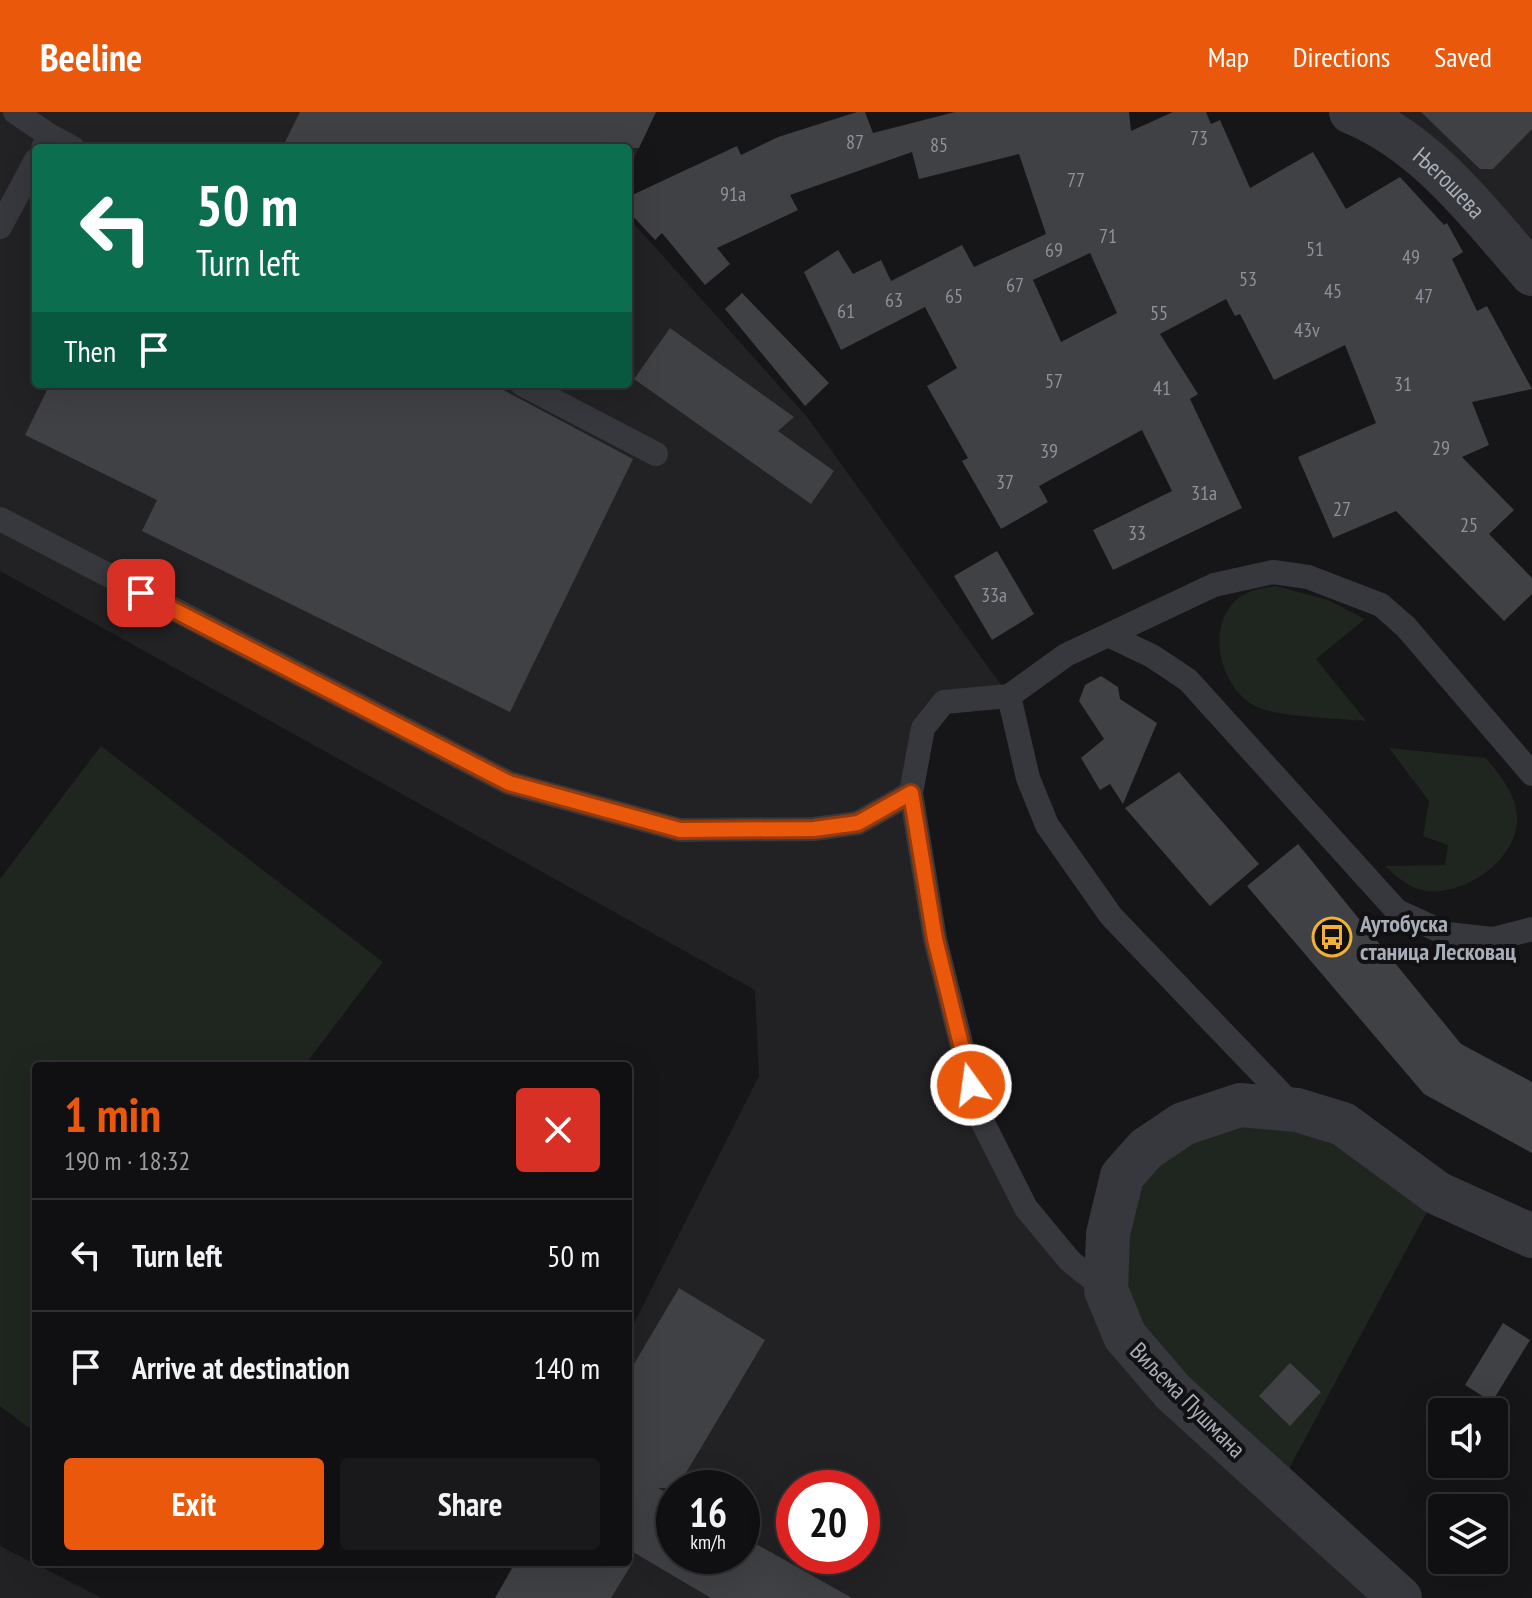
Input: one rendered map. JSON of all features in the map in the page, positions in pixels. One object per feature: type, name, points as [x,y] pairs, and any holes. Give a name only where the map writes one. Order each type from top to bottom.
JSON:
[{"type":"street","name":"Његошева","points":[[1351,112],[1395,136],[1430,164],[1532,274]]},
{"type":"street","name":"Виљема Пушмана","points":[[1400,1598],[1173,1392],[1125,1336],[1106,1290],[1108,1234],[1122,1176],[1146,1149],[1183,1124],[1240,1105],[1297,1110],[1343,1124],[1437,1193],[1532,1236]]},
{"type":"lane","points":[[15,112],[46,142]]},
{"type":"lane","points":[[0,227],[32,167]]},
{"type":"lane","points":[[530,388],[656,454]]},
{"type":"lane","points":[[0,519],[509,783],[680,830],[814,829],[858,823],[911,793]]},
{"type":"lane","points":[[1106,1290],[1070,1261],[1026,1208],[979,1115],[935,939],[911,793],[923,728],[944,702],[1009,696],[1066,655],[1214,585],[1243,576],[1273,572],[1308,577],[1381,605],[1406,627],[1532,774]]},
{"type":"lane","points":[[1110,636],[1152,656],[1188,680],[1397,911],[1447,934],[1493,939],[1532,929]]},
{"type":"lane","points":[[1009,696],[1028,778],[1047,825],[1111,916],[1297,1110]]},
{"type":"shaded area","points":[[0,112],[656,112],[632,163],[632,144],[32,144],[32,388],[632,388],[632,221],[807,417],[1009,696],[944,703],[911,793],[979,1115],[1026,1208],[1400,1598],[496,1598],[512,1566],[632,1566],[632,1327],[759,1076],[755,990],[0,571]]},
{"type":"shaded area","points":[[1351,112],[1532,112],[1532,274]]},
{"type":"shaded area","points":[[1276,586],[1328,600],[1365,619],[1316,659],[1366,721],[1272,712],[1247,701],[1236,689],[1221,657],[1219,640],[1222,623],[1229,608],[1241,596],[1253,590]]},
{"type":"shaded area","points":[[101,746],[383,962],[307,1062],[32,1062],[32,1424],[29,1428],[0,1406],[0,879]]},
{"type":"shaded area","points":[[1389,748],[1486,758],[1491,764],[1510,792],[1517,816],[1509,847],[1487,872],[1457,887],[1426,891],[1409,885],[1385,866],[1445,865],[1448,845],[1423,836],[1429,801]]},
{"type":"shaded area","points":[[1297,1110],[1437,1193],[1278,1489],[1144,1359],[1108,1234],[1146,1149]]},
{"type":"shaded area","points":[[0,1546],[32,1562],[32,1566],[39,1566],[102,1598],[0,1598]]},
{"type":"building","points":[[300,112],[656,112],[639,148],[632,148],[632,144],[284,144]]},
{"type":"building","points":[[857,112],[865,112],[873,133],[955,112],[1129,112],[1131,131],[1173,112],[1206,112],[1211,124],[1220,120],[1250,188],[1313,152],[1346,209],[1400,177],[1444,225],[1447,223],[1463,252],[1452,259],[1477,311],[1487,306],[1532,389],[1472,402],[1489,445],[1462,457],[1514,510],[1489,534],[1532,578],[1532,594],[1504,621],[1396,511],[1333,538],[1298,457],[1376,423],[1345,345],[1274,380],[1240,314],[1235,316],[1226,299],[1160,334],[1198,394],[1190,399],[1242,508],[1113,570],[1093,530],[1172,491],[1142,430],[1039,486],[1048,502],[1001,529],[962,461],[968,458],[927,386],[957,368],[925,307],[841,350],[804,272],[838,250],[853,274],[881,260],[891,281],[962,245],[974,267],[1046,234],[1019,154],[919,179],[912,152],[790,195],[798,210],[717,248],[730,264],[705,285],[662,233],[655,240],[632,215],[632,195],[737,146],[741,155],[778,137]],"holes":[[[1090,253],[1117,313],[1061,342],[1033,280]]]},
{"type":"building","points":[[1421,112],[1532,112],[1532,129],[1493,169],[1480,169]]},
{"type":"building","points":[[742,293],[829,383],[805,406],[725,309]]},
{"type":"building","points":[[670,328],[794,417],[778,431],[834,471],[811,504],[634,379]]},
{"type":"building","points":[[48,388],[500,388],[633,459],[510,712],[142,531],[157,500],[25,435]]},
{"type":"building","points":[[997,551],[1034,614],[992,640],[954,576]]},
{"type":"building","points":[[1101,676],[1118,687],[1120,699],[1157,723],[1123,804],[1110,784],[1100,790],[1081,758],[1104,739],[1079,701],[1085,685]]},
{"type":"building","points":[[1179,772],[1259,864],[1210,906],[1125,808]]},
{"type":"building","name":"Аутобуска станица Лесковац","points":[[1298,844],[1461,1044],[1532,1082],[1532,1153],[1424,1094],[1247,886]]},
{"type":"building","points":[[679,1288],[765,1340],[688,1470],[656,1470],[656,1566],[632,1551],[632,1367]]},
{"type":"building","points":[[1503,1323],[1530,1340],[1494,1398],[1486,1398],[1465,1385]]},
{"type":"building","points":[[1290,1363],[1321,1392],[1290,1426],[1259,1396]]},
{"type":"building","points":[[760,1546],[776,1555],[776,1574],[809,1574],[852,1598],[711,1598],[670,1574],[760,1574]]},
{"type":"building","points":[[514,1566],[631,1566],[611,1598],[495,1598]]},
{"type":"place","name":"Аутобуска станица Лесковац","points":[[1332,937]]},
{"type":"route","points":[[141,593],[509,783],[680,830],[814,829],[858,823],[911,793],[935,939],[971,1085]]}]
